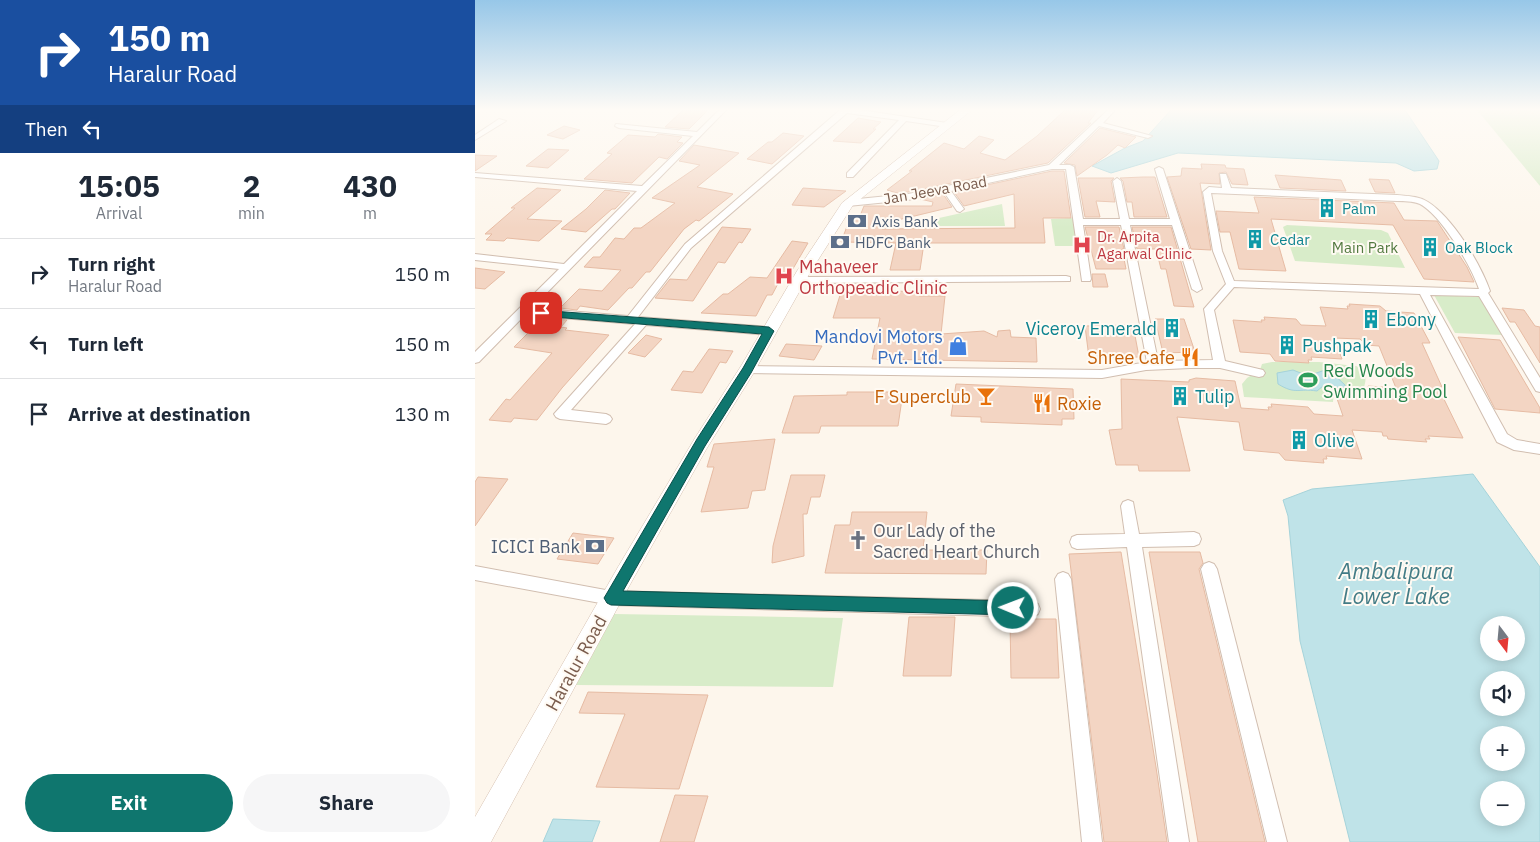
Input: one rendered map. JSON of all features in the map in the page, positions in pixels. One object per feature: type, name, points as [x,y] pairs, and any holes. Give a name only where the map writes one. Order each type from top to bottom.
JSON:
[{"type":"street","points":[[475,359],[683,149]]},
{"type":"street","points":[[631,319],[688,246],[799,149]]},
{"type":"street","points":[[850,175],[875,149]]},
{"type":"street","name":"Haralur Road","points":[[476,842],[611,598],[799,280],[848,204],[917,149]]},
{"type":"street","points":[[1051,167],[1070,149]]},
{"type":"street","points":[[1051,167],[1070,167],[1079,222],[1085,279]]},
{"type":"street","name":"Jan Jeeva Road","points":[[848,204],[908,197],[1051,167]]},
{"type":"street","points":[[1159,169],[1197,289]]},
{"type":"street","points":[[475,175],[643,189]]},
{"type":"street","points":[[1223,176],[1227,191]]},
{"type":"street","points":[[1117,181],[1153,365]]},
{"type":"street","points":[[946,189],[960,210]]},
{"type":"street","points":[[1231,284],[1225,274],[1218,249],[1207,192],[1209,190],[1397,198],[1419,201],[1430,208],[1466,250],[1485,289],[1482,292]]},
{"type":"street","points":[[1079,222],[1175,222]]},
{"type":"street","points":[[475,257],[566,267]]},
{"type":"street","points":[[799,280],[1065,279]]},
{"type":"street","points":[[1231,284],[1482,292]]},
{"type":"street","points":[[1220,364],[1209,309],[1231,284]]},
{"type":"street","points":[[1423,291],[1503,438],[1514,445],[1540,449]]},
{"type":"street","points":[[1482,292],[1540,388]]},
{"type":"street","points":[[522,311],[769,331]]},
{"type":"street","points":[[606,419],[560,414],[644,320]]},
{"type":"street","points":[[747,370],[1102,374],[1124,367],[1220,364],[1259,374]]},
{"type":"street","points":[[1128,506],[1135,540],[1179,842]]},
{"type":"street","points":[[1077,542],[1194,538]]},
{"type":"street","points":[[1209,569],[1277,842]]},
{"type":"street","points":[[475,573],[611,598],[1032,609]]},
{"type":"street","points":[[1063,579],[1092,842]]},
{"type":"green space","points":[[1510,149],[1540,149],[1540,186]]},
{"type":"green space","points":[[1002,204],[1005,226],[903,226]]},
{"type":"green space","points":[[1073,218],[1076,246],[1055,246],[1051,219]]},
{"type":"green space","name":"Main Park","points":[[1287,225],[1381,230],[1388,233],[1405,268],[1295,261],[1283,227]]},
{"type":"green space","points":[[1434,295],[1479,297],[1503,335],[1455,333]]},
{"type":"green space","points":[[1272,362],[1319,362],[1356,366],[1364,373],[1363,390],[1334,389],[1333,402],[1244,397],[1242,384],[1247,378],[1260,370],[1262,364]]},
{"type":"green space","points":[[614,614],[843,618],[833,687],[576,685]]},
{"type":"water","points":[[1123,149],[1431,149],[1439,161],[1437,169],[1414,171],[1396,163],[1178,153],[1111,173],[1092,166]]},
{"type":"water","name":"Red Woods Swimming Pool","points":[[1293,370],[1308,376],[1325,370],[1330,371],[1345,385],[1345,388],[1323,386],[1317,391],[1297,390],[1278,384],[1277,373]]},
{"type":"water","name":"Ambalipura Lower Lake","points":[[1473,474],[1540,567],[1540,842],[1350,842],[1300,641],[1288,516],[1283,500],[1312,489]]},
{"type":"water","points":[[553,819],[600,821],[592,842],[543,842]]},
{"type":"building","points":[[548,149],[569,150],[548,168],[526,166]]},
{"type":"building","points":[[611,149],[677,149],[667,159],[659,157],[632,183],[584,179],[612,154],[607,153]]},
{"type":"building","points":[[690,149],[718,149],[739,153],[697,187],[733,194],[699,221],[696,220],[684,229],[650,272],[646,272],[608,310],[580,306],[577,310],[560,308],[579,289],[602,291],[621,270],[584,267],[593,257],[600,257],[615,238],[624,239],[634,228],[641,228],[675,203],[652,198],[700,165],[679,161]]},
{"type":"building","points":[[759,149],[789,149],[772,164],[747,159]]},
{"type":"building","points":[[936,149],[984,149],[980,153],[1005,160],[1019,149],[1063,149],[1048,163],[908,192],[897,193],[887,190]]},
{"type":"building","points":[[1078,149],[1113,149],[1077,176],[1075,165],[1064,163]]},
{"type":"building","points":[[475,155],[497,156],[475,171]]},
{"type":"building","points":[[1201,164],[1225,165],[1226,168],[1244,169],[1248,185],[1232,184],[1226,172],[1219,173],[1220,184],[1200,183],[1211,250],[1191,249],[1167,177],[1181,176],[1182,168],[1202,169]]},
{"type":"building","points":[[1052,171],[1064,171],[1071,218],[1043,218],[1045,243],[924,243],[920,270],[890,270],[896,243],[841,242],[851,216],[860,216],[864,206],[932,206],[933,202],[920,199],[943,194],[952,207],[881,224],[882,229],[1015,228],[1014,194],[964,206],[954,192]]},
{"type":"building","points":[[1275,175],[1341,180],[1346,191],[1280,188]]},
{"type":"building","points":[[1155,177],[1167,217],[1134,217],[1132,202],[1127,202],[1123,181],[1120,178]]},
{"type":"building","points":[[1078,178],[1114,178],[1111,181],[1115,202],[1096,201],[1100,217],[1085,217]]},
{"type":"building","points":[[1369,179],[1389,180],[1395,193],[1375,192]]},
{"type":"building","points":[[537,188],[561,190],[527,219],[562,221],[539,241],[507,238],[504,241],[486,240],[492,234],[485,234],[515,208],[511,208]]},
{"type":"building","points":[[803,188],[846,191],[824,207],[792,205]]},
{"type":"building","points":[[605,190],[630,193],[615,209],[612,209],[586,232],[561,229],[586,209]]},
{"type":"building","points":[[1254,197],[1394,203],[1404,220],[1437,221],[1467,267],[1474,282],[1424,279],[1393,225],[1271,219],[1286,271],[1239,269],[1230,232],[1220,232],[1216,211],[1259,213]]},
{"type":"building","points":[[722,227],[751,229],[742,243],[739,242],[725,263],[718,262],[693,301],[655,298],[670,279],[687,280]]},
{"type":"building","points":[[1085,227],[1119,227],[1126,269],[1096,269]]},
{"type":"building","points":[[1132,227],[1171,227],[1194,307],[1174,306],[1166,269],[1161,269],[1156,249],[1137,249]]},
{"type":"building","points":[[792,241],[808,243],[787,279],[781,278],[772,295],[767,295],[756,316],[701,313],[723,294],[728,294],[750,277],[767,278]]},
{"type":"building","points":[[475,268],[505,272],[485,289],[475,288]]},
{"type":"building","points":[[1092,274],[1105,274],[1108,287],[1093,287]]},
{"type":"building","points":[[920,291],[919,296],[945,296],[941,334],[984,331],[997,337],[998,331],[1010,330],[1011,337],[1036,338],[1037,362],[872,359],[880,318],[833,318],[841,292]]},
{"type":"building","points":[[1349,304],[1380,306],[1386,311],[1414,313],[1430,343],[1422,343],[1442,387],[1438,387],[1463,438],[1428,436],[1430,439],[1425,439],[1427,442],[1388,439],[1387,436],[1383,436],[1382,432],[1352,430],[1362,459],[1326,456],[1327,459],[1323,459],[1324,463],[1285,460],[1279,453],[1244,450],[1239,422],[1177,417],[1190,471],[1139,471],[1138,465],[1116,465],[1109,430],[1122,429],[1121,379],[1189,382],[1189,380],[1196,378],[1235,381],[1241,408],[1269,410],[1268,407],[1272,407],[1271,404],[1308,407],[1314,414],[1343,416],[1334,390],[1367,392],[1365,389],[1369,390],[1368,386],[1396,388],[1379,346],[1366,345],[1360,339],[1334,338],[1342,359],[1311,357],[1312,360],[1308,360],[1309,363],[1275,361],[1270,354],[1240,352],[1233,320],[1262,322],[1261,320],[1265,320],[1264,317],[1296,319],[1301,325],[1326,326],[1320,307],[1348,309],[1347,306],[1350,306]]},
{"type":"building","points":[[1502,308],[1524,310],[1535,326],[1540,327],[1540,363],[1515,322],[1510,322]]},
{"type":"building","points":[[549,319],[567,320],[561,327],[567,328],[565,330],[609,335],[562,388],[537,420],[514,418],[511,422],[489,420],[506,399],[510,400],[552,353],[514,347],[536,325],[543,325]]},
{"type":"building","points":[[1155,319],[1184,319],[1195,352],[1163,353]]},
{"type":"building","points":[[1133,325],[1139,357],[1089,358],[1085,326]]},
{"type":"building","points":[[646,335],[662,339],[645,357],[628,353]]},
{"type":"building","points":[[1458,337],[1500,340],[1540,408],[1540,413],[1495,409]]},
{"type":"building","points":[[786,344],[822,346],[814,360],[779,356]]},
{"type":"building","points":[[709,349],[733,351],[726,363],[720,362],[702,393],[671,390],[683,371],[693,372]]},
{"type":"building","points":[[956,384],[1073,389],[1074,419],[1062,419],[1062,425],[981,422],[981,417],[951,416]]},
{"type":"building","points":[[847,392],[903,392],[898,426],[821,426],[819,433],[782,433],[794,396],[847,395]]},
{"type":"building","points":[[775,439],[765,490],[752,491],[748,508],[701,512],[714,467],[707,467],[714,444]]},
{"type":"building","points":[[791,475],[825,475],[820,497],[811,497],[807,514],[803,514],[804,556],[772,563],[773,546]]},
{"type":"building","points":[[478,477],[508,479],[475,526],[475,482]]},
{"type":"building","points":[[852,512],[927,512],[923,550],[987,550],[986,574],[825,573],[835,525],[850,525]]},
{"type":"building","points":[[573,533],[614,538],[598,564],[557,559]]},
{"type":"building","points":[[1121,552],[1167,842],[1104,842],[1069,554]]},
{"type":"building","points":[[1149,552],[1200,552],[1203,563],[1199,569],[1265,842],[1198,842]]},
{"type":"building","points":[[909,617],[955,617],[951,676],[903,676]]},
{"type":"building","points":[[1010,619],[1056,619],[1059,678],[1011,678]]},
{"type":"building","points":[[588,692],[708,695],[679,789],[596,787],[625,714],[579,713]]},
{"type":"building","points":[[675,795],[708,796],[694,842],[660,842]]},
{"type":"place","name":"Palm","points":[[1327,208]]},
{"type":"place","name":"Axis Bank","points":[[857,221]]},
{"type":"place","name":"Cedar","points":[[1255,239]]},
{"type":"place","name":"HDFC Bank","points":[[840,242]]},
{"type":"place","name":"Dr. Arpita Agarwal Clinic","points":[[1082,245]]},
{"type":"place","name":"Oak Block","points":[[1430,247]]},
{"type":"place","name":"Mahaveer Orthopeadic Clinic","points":[[784,276]]},
{"type":"place","name":"Ebony","points":[[1371,319]]},
{"type":"place","name":"Viceroy Emerald","points":[[1172,328]]},
{"type":"place","name":"Pushpak","points":[[1287,345]]},
{"type":"place","name":"Mandovi Motors Pvt. Ltd.","points":[[958,346]]},
{"type":"place","name":"Shree Cafe","points":[[1190,357]]},
{"type":"place","name":"Red Woods Swimming Pool","points":[[1308,380]]},
{"type":"place","name":"F Superclub","points":[[986,396]]},
{"type":"place","name":"Tulip","points":[[1180,396]]},
{"type":"place","name":"Roxie","points":[[1042,403]]},
{"type":"place","name":"Olive","points":[[1299,440]]},
{"type":"place","name":"Our Lady of the Sacred Heart Church","points":[[858,540]]},
{"type":"place","name":"ICICI Bank","points":[[595,546]]},
{"type":"route","points":[[541,313],[769,331],[611,598],[1013,608]]}]
